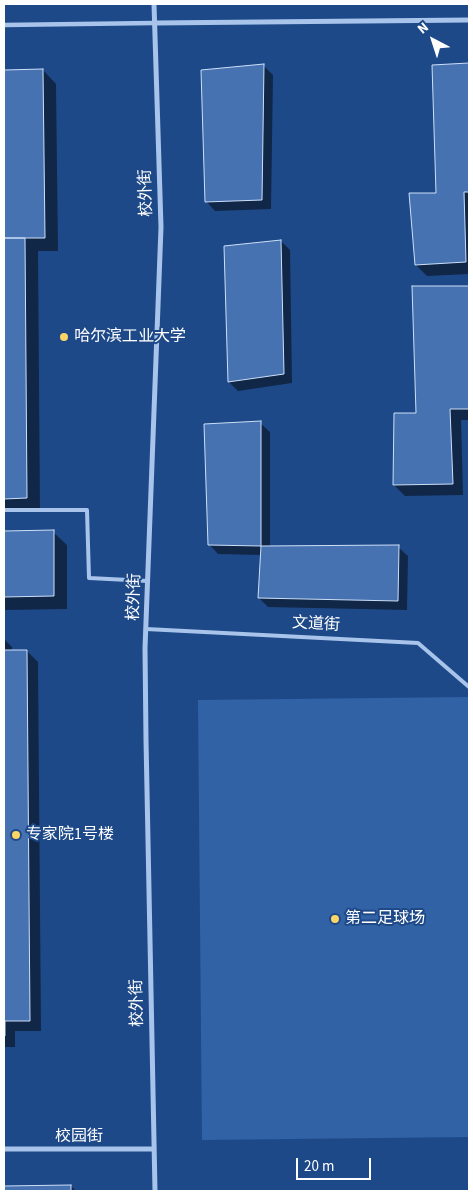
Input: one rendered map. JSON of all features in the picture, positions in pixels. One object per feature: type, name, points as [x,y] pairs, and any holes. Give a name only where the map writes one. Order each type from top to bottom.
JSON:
[{"type":"street","name":"校外街","points":[[154,4],[161,227],[146,628],[146,740],[155,1191]]},
{"type":"street","points":[[4,25],[469,20]]},
{"type":"street","name":"校园街","points":[[4,1149],[154,1149]]},
{"type":"lane","points":[[4,510],[87,510],[89,578],[148,581]]},
{"type":"lane","name":"文道街","points":[[146,628],[418,643],[469,687]]},
{"type":"shaded area","name":"第二足球场","points":[[469,697],[469,1137],[202,1140],[198,700]]},
{"type":"building","points":[[469,63],[469,192],[464,192],[466,262],[415,265],[409,193],[436,193],[432,65]]},
{"type":"building","points":[[264,64],[262,200],[205,202],[201,70]]},
{"type":"building","points":[[43,69],[45,238],[4,238],[4,70]]},
{"type":"building","points":[[4,238],[25,238],[27,498],[4,499]]},
{"type":"building","points":[[281,240],[284,374],[228,382],[224,246]]},
{"type":"building","points":[[412,286],[469,286],[469,409],[450,409],[453,484],[393,485],[394,413],[416,413]]},
{"type":"building","points":[[261,421],[261,546],[208,545],[204,424]]},
{"type":"building","points":[[54,530],[54,596],[4,597],[4,531]]},
{"type":"building","points":[[399,545],[398,601],[258,598],[261,546]]},
{"type":"building","name":"专家院1号楼","points":[[4,650],[27,650],[30,1021],[5,1021],[5,1036],[4,1036]]},
{"type":"building","points":[[71,1185],[71,1191],[4,1191],[4,1186]]},
{"type":"place","name":"哈尔滨工业大学","points":[[64,337]]},
{"type":"place","name":"专家院1号楼","points":[[16,835]]},
{"type":"place","name":"第二足球场","points":[[335,919]]}]
